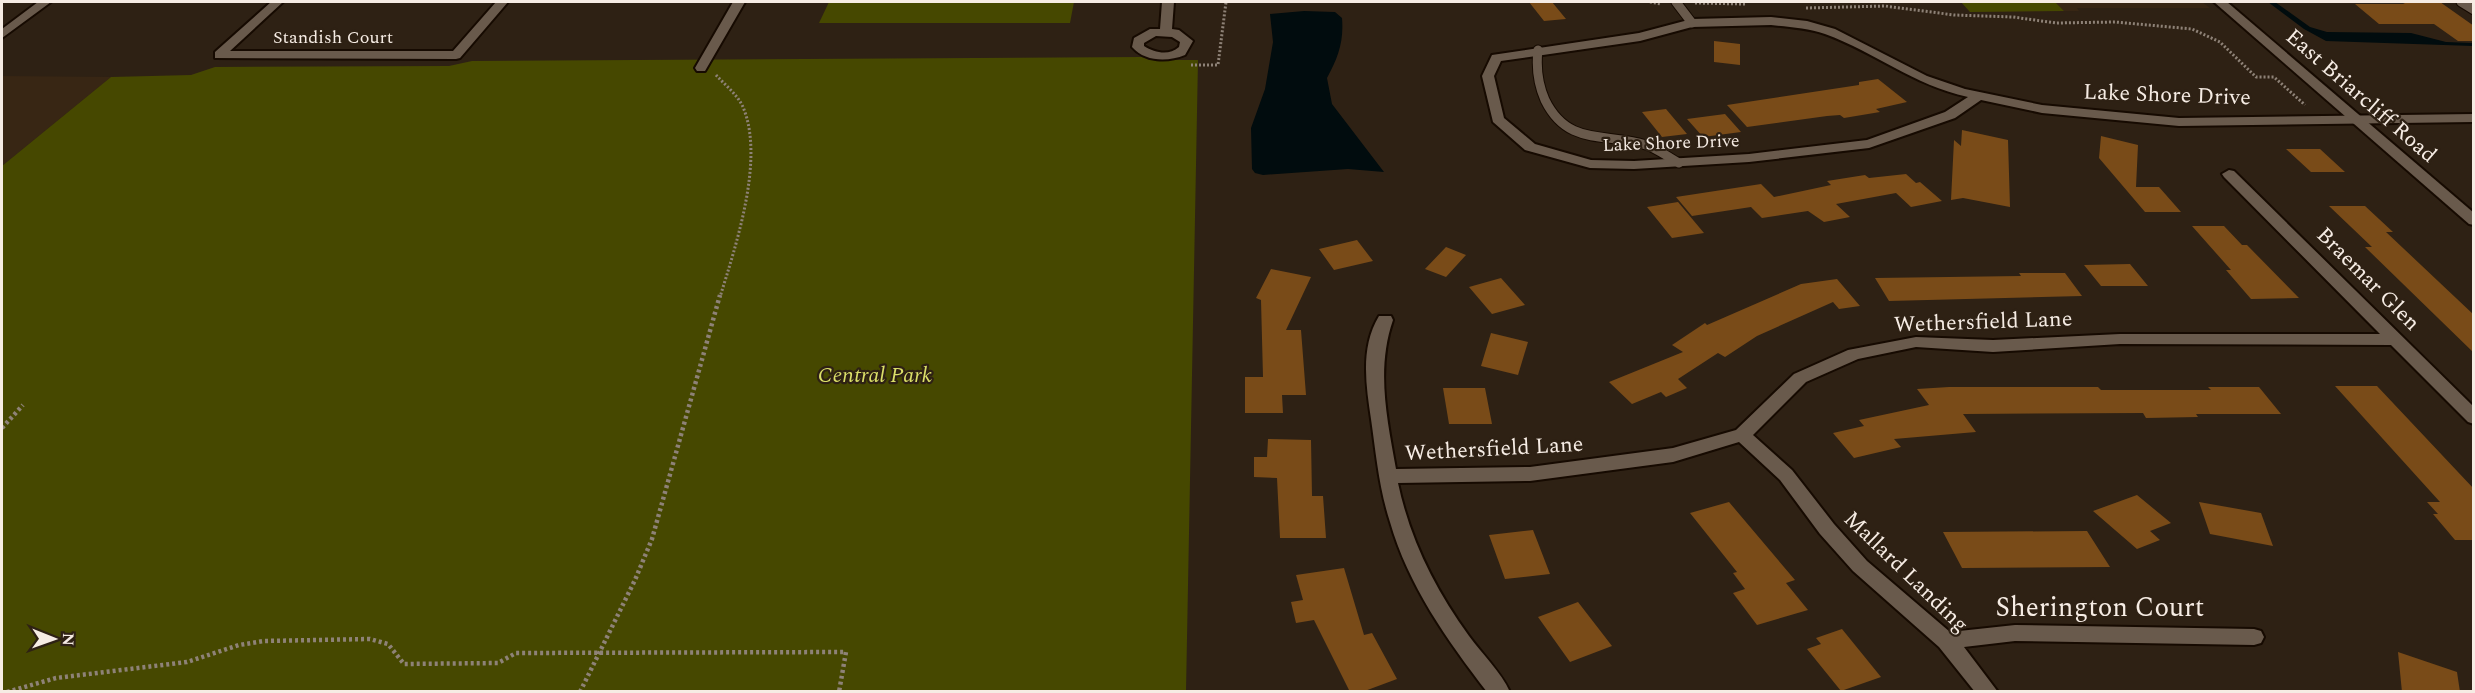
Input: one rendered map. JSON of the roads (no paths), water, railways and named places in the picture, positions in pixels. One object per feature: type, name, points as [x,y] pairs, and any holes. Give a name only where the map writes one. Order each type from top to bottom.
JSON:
[{"type":"street","points":[[2,34],[45,2]]},
{"type":"street","name":"Standish Court","points":[[277,2],[219,56],[456,55],[502,2]]},
{"type":"street","points":[[707,68],[739,2]]},
{"type":"street","points":[[1166,32],[1168,2]]},
{"type":"street","name":"East Briarcliff Road","points":[[2220,2],[2474,221]]},
{"type":"street","name":"Lake Shore Drive","points":[[1978,96],[1950,115],[1869,144],[1820,152],[1679,163],[1590,164],[1530,147],[1512,133],[1498,119],[1488,76],[1496,58],[1640,37],[1692,23],[1771,21],[1821,28],[1851,41],[1922,79],[1978,96],[2042,109],[2179,122],[2474,118]]},
{"type":"street","points":[[1166,32],[1183,36],[1187,46],[1182,51],[1164,57],[1152,56],[1138,47],[1138,41],[1144,36],[1166,32]]},
{"type":"street","name":"Braemar Glen","points":[[2229,174],[2474,418]]},
{"type":"street","points":[[1385,320],[1376,343],[1372,366],[1387,476],[1410,555],[1457,638],[1500,692]]},
{"type":"street","name":"Wethersfield Lane","points":[[1387,476],[1530,474],[1673,455],[1742,435],[1800,378],[1854,354],[1916,342],[1993,346],[2120,339],[2397,340]]},
{"type":"street","name":"Mallard Landing","points":[[1742,435],[1786,475],[1827,530],[1860,566],[1946,642],[1988,692]]},
{"type":"street","name":"Sherington Court","points":[[1946,642],[2015,633],[2254,637]]},
{"type":"lane","points":[[1676,2],[1692,23]]},
{"type":"lane","points":[[2462,2],[2474,10]]},
{"type":"lane","points":[[1538,51],[1535,66],[1542,91],[1549,111],[1563,127],[1586,137],[1645,144],[1679,163]]},
{"type":"park label","name":"Central Park","points":[[875,375]]}]
